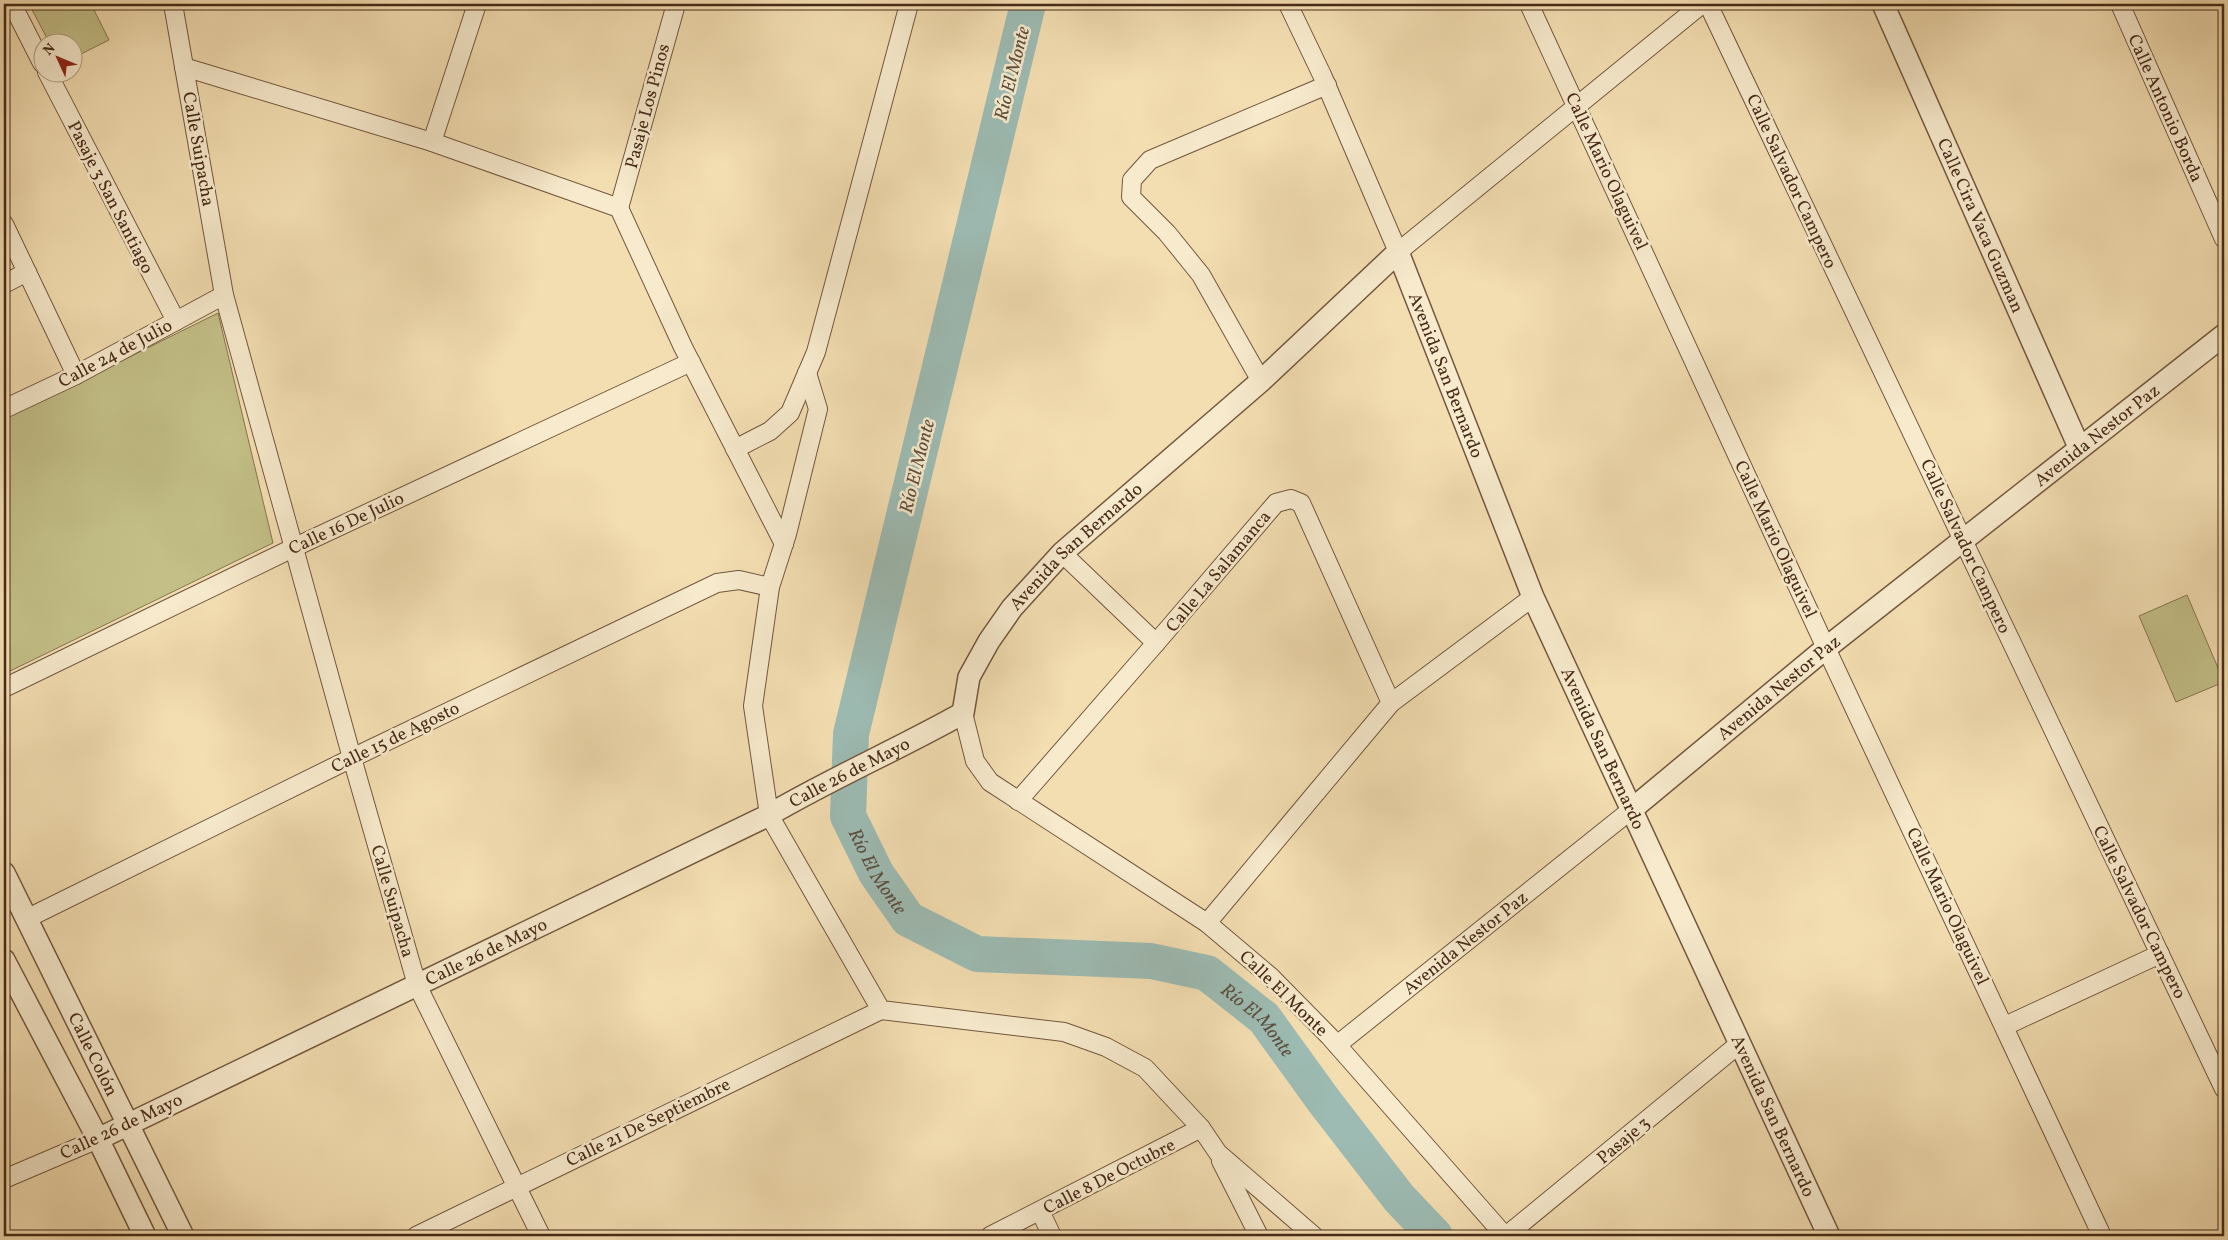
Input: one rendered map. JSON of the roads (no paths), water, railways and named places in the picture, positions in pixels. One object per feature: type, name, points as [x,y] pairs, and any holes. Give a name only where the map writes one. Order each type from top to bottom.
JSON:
[{"type":"street","points":[[12,4],[32,43]]},
{"type":"street","name":"Calle Suipacha","points":[[173,4],[224,295],[293,548],[417,985],[540,1236]]},
{"type":"street","points":[[432,142],[477,4]]},
{"type":"street","name":"Pasaje Los Pinos","points":[[619,208],[676,4]]},
{"type":"street","points":[[735,449],[770,431],[790,413],[816,352],[910,4]]},
{"type":"street","name":"Avenida San Bernardo","points":[[1288,4],[1326,85],[1398,252],[1533,597],[1829,1236]]},
{"type":"street","name":"Calle Mario Olaguivel","points":[[1529,4],[1826,648],[2102,1236]]},
{"type":"street","name":"Avenida San Bernardo","points":[[1018,801],[990,782],[975,761],[963,713],[969,677],[989,641],[1012,608],[1062,553],[1260,381],[1398,252],[1702,4]]},
{"type":"street","name":"Calle Salvador Campero","points":[[1708,4],[2224,1089]]},
{"type":"street","name":"Calle Cira Vaca Guzman","points":[[1883,4],[2079,448]]},
{"type":"street","name":"Calle Antonio Borda","points":[[2120,4],[2224,239]]},
{"type":"street","points":[[184,67],[432,142],[619,208],[691,362],[784,544]]},
{"type":"street","name":"Pasaje 3 San Santiago","points":[[52,82],[176,321]]},
{"type":"street","points":[[1260,381],[1201,275],[1167,233],[1132,197],[1132,180],[1150,160],[1326,85]]},
{"type":"street","points":[[4,224],[76,374]]},
{"type":"street","points":[[4,284],[27,272]]},
{"type":"street","name":"Calle 24 de Julio","points":[[4,409],[76,374],[224,295]]},
{"type":"street","name":"Avenida Nestor Paz","points":[[1337,1044],[1631,810],[1826,648],[2224,335]]},
{"type":"street","name":"Calle 16 De Julio","points":[[4,688],[293,548],[691,362]]},
{"type":"street","points":[[807,373],[818,409],[784,544],[770,587],[753,706],[769,815],[881,1010],[1064,1032],[1106,1047],[1145,1068],[1201,1128],[1218,1154],[1259,1236]]},
{"type":"street","name":"Calle La Salamanca","points":[[1018,801],[1276,503],[1291,499],[1301,503],[1391,703]]},
{"type":"street","points":[[1062,553],[1156,643]]},
{"type":"street","name":"Calle 15 de Agosto","points":[[26,919],[352,758],[717,583],[739,580],[770,587]]},
{"type":"street","points":[[1207,923],[1391,703],[1533,597]]},
{"type":"street","name":"Calle 26 de Mayo","points":[[4,1179],[98,1139],[769,815],[812,790],[930,732],[963,713]]},
{"type":"street","name":"Calle El Monte","points":[[1018,801],[1207,923],[1272,977],[1337,1044],[1505,1236]]},
{"type":"street","name":"Calle Colón","points":[[4,873],[182,1236]]},
{"type":"street","points":[[2005,1026],[2160,954]]},
{"type":"street","name":"Calle Colón","points":[[4,960],[98,1139],[145,1236]]},
{"type":"street","name":"Calle 21 De Septiembre","points":[[416,1236],[881,1010]]},
{"type":"street","name":"Pasaje 3","points":[[1505,1236],[1739,1044]]},
{"type":"street","name":"Calle 8 De Octubre","points":[[990,1236],[1201,1128]]},
{"type":"street","points":[[1218,1154],[1314,1236]]},
{"type":"street","points":[[1040,1212],[1052,1236]]},
{"type":"waterway","name":"Río El Monte","points":[[1028,4],[851,734],[848,816],[876,873],[908,919],[977,954],[1151,961],[1207,973],[1264,1018],[1324,1101],[1399,1198],[1435,1236]]}]
